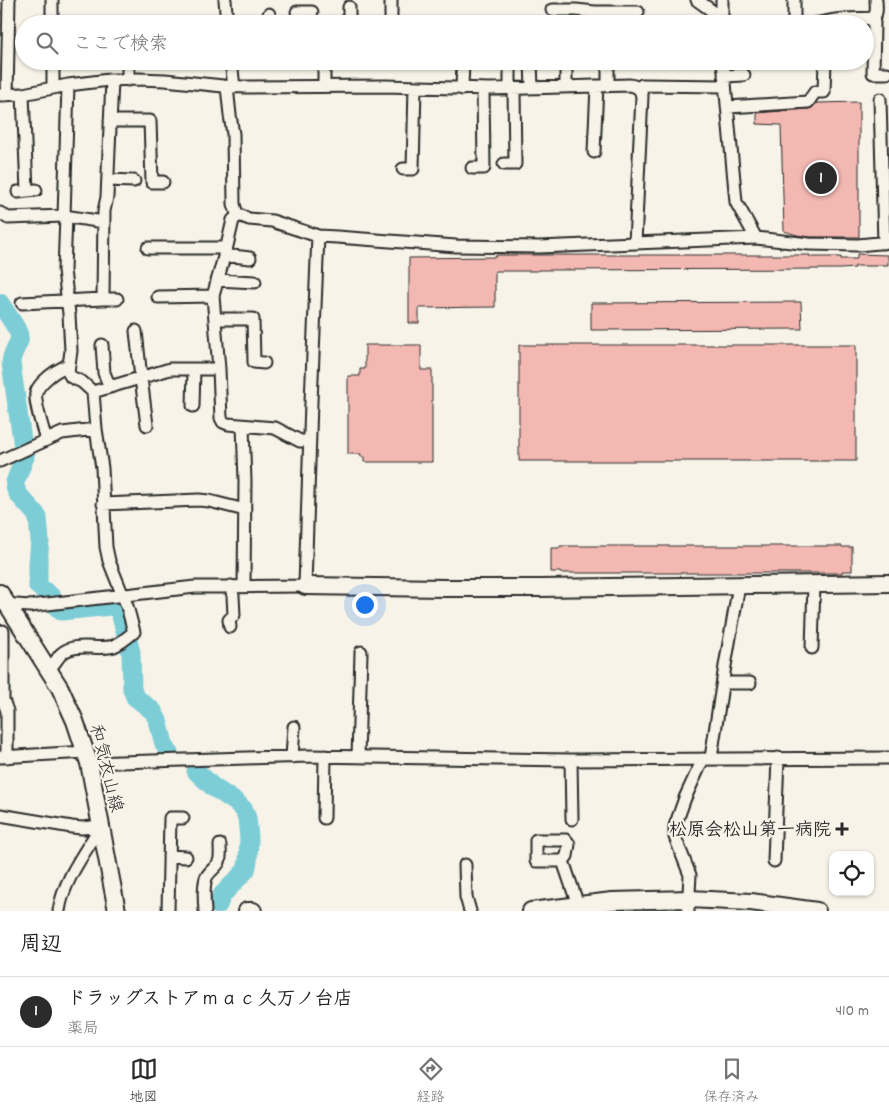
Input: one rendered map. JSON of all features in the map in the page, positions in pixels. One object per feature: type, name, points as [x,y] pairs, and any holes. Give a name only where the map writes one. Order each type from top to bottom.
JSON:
[{"type":"street","points":[[9,0],[4,95],[23,94],[68,85],[112,80],[165,80],[230,87],[324,86],[512,89],[629,85],[638,88],[642,96],[635,244]]},
{"type":"street","points":[[52,0],[52,15]]},
{"type":"street","points":[[225,0],[226,15]]},
{"type":"street","points":[[390,15],[391,0]]},
{"type":"street","points":[[552,10],[634,12],[629,0]]},
{"type":"street","points":[[697,0],[715,15]]},
{"type":"street","points":[[722,0],[722,15]]},
{"type":"street","points":[[794,0],[794,15]]},
{"type":"street","points":[[874,17],[876,0]]},
{"type":"street","points":[[349,7],[349,15]]},
{"type":"street","points":[[53,70],[53,88]]},
{"type":"street","points":[[128,70],[128,80]]},
{"type":"street","points":[[231,70],[230,115],[233,134],[234,204],[238,215],[249,219],[272,221],[318,236],[456,246],[539,247],[756,238],[808,244],[858,245],[886,243],[880,99]]},
{"type":"street","points":[[324,70],[324,86]]},
{"type":"street","points":[[462,89],[463,70]]},
{"type":"street","points":[[504,164],[515,164],[511,70]]},
{"type":"street","points":[[531,70],[532,88]]},
{"type":"street","points":[[566,70],[566,87]]},
{"type":"street","points":[[594,152],[602,86],[606,70]]},
{"type":"street","points":[[724,70],[736,202],[756,238]]},
{"type":"street","points":[[728,107],[808,102],[815,92],[824,92],[825,70]]},
{"type":"street","points":[[873,70],[873,73],[886,73]]},
{"type":"street","points":[[638,88],[642,85],[725,81],[744,75]]},
{"type":"street","points":[[103,299],[104,211],[107,197],[112,80]]},
{"type":"street","points":[[49,670],[62,654],[71,648],[102,648],[116,645],[134,632],[127,606],[108,561],[102,468],[93,392],[82,382],[71,377],[68,372],[71,341],[64,270],[68,85]]},
{"type":"street","points":[[403,169],[413,169],[415,87]]},
{"type":"street","points":[[472,168],[484,168],[483,89]]},
{"type":"street","points":[[23,94],[27,191]]},
{"type":"street","points":[[110,120],[150,121],[152,182],[163,182]]},
{"type":"street","points":[[150,145],[163,145]]},
{"type":"street","points":[[108,180],[134,181]]},
{"type":"street","points":[[0,213],[8,218],[65,216],[104,222]]},
{"type":"street","points":[[238,215],[233,220],[213,296],[221,418],[228,424],[275,428],[300,441],[310,441]]},
{"type":"street","points":[[305,586],[318,236]]},
{"type":"street","points":[[148,248],[225,251],[250,258]]},
{"type":"street","points":[[217,280],[255,282]]},
{"type":"street","points":[[158,297],[213,296]]},
{"type":"street","points":[[22,303],[117,299]]},
{"type":"street","points":[[215,319],[253,319],[254,362],[264,363]]},
{"type":"street","points":[[136,331],[148,425]]},
{"type":"street","points":[[102,345],[104,373],[110,387]]},
{"type":"street","points":[[46,440],[36,398],[36,390],[55,372],[69,364]]},
{"type":"street","points":[[93,392],[170,369],[219,368]]},
{"type":"street","points":[[193,406],[194,369]]},
{"type":"street","points":[[243,426],[245,481],[244,586]]},
{"type":"street","points":[[0,461],[62,433],[96,429]]},
{"type":"street","points":[[103,504],[199,500],[244,510]]},
{"type":"street","points":[[2,601],[30,606],[195,587],[231,586],[473,588],[889,583]]},
{"type":"street","points":[[812,648],[814,584]]},
{"type":"street","points":[[689,905],[690,875],[675,837],[675,826],[686,798],[707,758],[723,683],[739,585]]},
{"type":"street","points":[[230,627],[230,620],[234,615],[231,586]]},
{"type":"street","name":"和気衣山線","points":[[2,601],[60,688],[75,721],[87,758],[117,911]]},
{"type":"street","points":[[21,628],[15,631],[2,630],[3,700],[7,711],[3,757],[325,756],[571,760],[889,758]]},
{"type":"street","points":[[358,757],[361,652]]},
{"type":"street","points":[[723,683],[750,683]]},
{"type":"street","points":[[292,756],[294,726]]},
{"type":"street","points":[[324,818],[325,756]]},
{"type":"street","points":[[774,861],[778,758]]},
{"type":"street","points":[[571,760],[572,819]]},
{"type":"street","points":[[0,815],[72,827],[101,826]]},
{"type":"street","points":[[168,911],[170,818],[183,818]]},
{"type":"street","points":[[59,911],[65,887],[101,826]]},
{"type":"street","points":[[205,911],[205,880],[218,863],[220,846]]},
{"type":"street","points":[[169,856],[186,857]]},
{"type":"street","points":[[562,861],[578,904]]},
{"type":"street","points":[[465,864],[466,897],[470,911]]},
{"type":"street","points":[[531,911],[612,901],[689,905],[750,902],[817,911]]},
{"type":"building","points":[[859,102],[859,237],[810,237],[784,231],[781,125],[757,124],[757,113],[808,109],[817,103]]},
{"type":"building","points":[[857,254],[888,255],[888,265],[855,266],[855,268],[841,269],[495,271],[495,307],[419,308],[419,323],[409,323],[409,258],[496,257],[496,255],[810,255],[810,257],[857,259]]},
{"type":"building","points":[[801,302],[802,329],[591,330],[591,303]]},
{"type":"building","points":[[365,345],[421,345],[421,370],[432,370],[432,462],[364,462],[364,457],[361,457],[361,454],[348,454],[348,376],[360,376],[360,369],[365,369]]},
{"type":"building","points":[[519,345],[856,345],[856,461],[519,461]]},
{"type":"building","points":[[560,546],[842,546],[852,547],[852,571],[842,571],[842,573],[551,572],[551,548],[560,548]]},
{"type":"waterway","points":[[0,303],[16,327],[19,337],[11,363],[23,447]]},
{"type":"waterway","points":[[25,454],[15,487],[18,494],[38,518],[40,541],[38,586],[52,597]]},
{"type":"waterway","points":[[58,608],[61,611],[111,606],[119,609],[126,634]]},
{"type":"waterway","points":[[128,640],[131,653],[132,689],[135,697],[153,711],[169,753]]},
{"type":"waterway","points":[[196,771],[213,787],[237,803],[244,810],[247,818],[249,838],[246,870],[222,895],[218,905]]},
{"type":"place","name":"ドラッグストアｍａｃ久万ノ台店","points":[[821,178]]},
{"type":"place","name":"松原会松山第一病院","points":[[842,829]]}]
